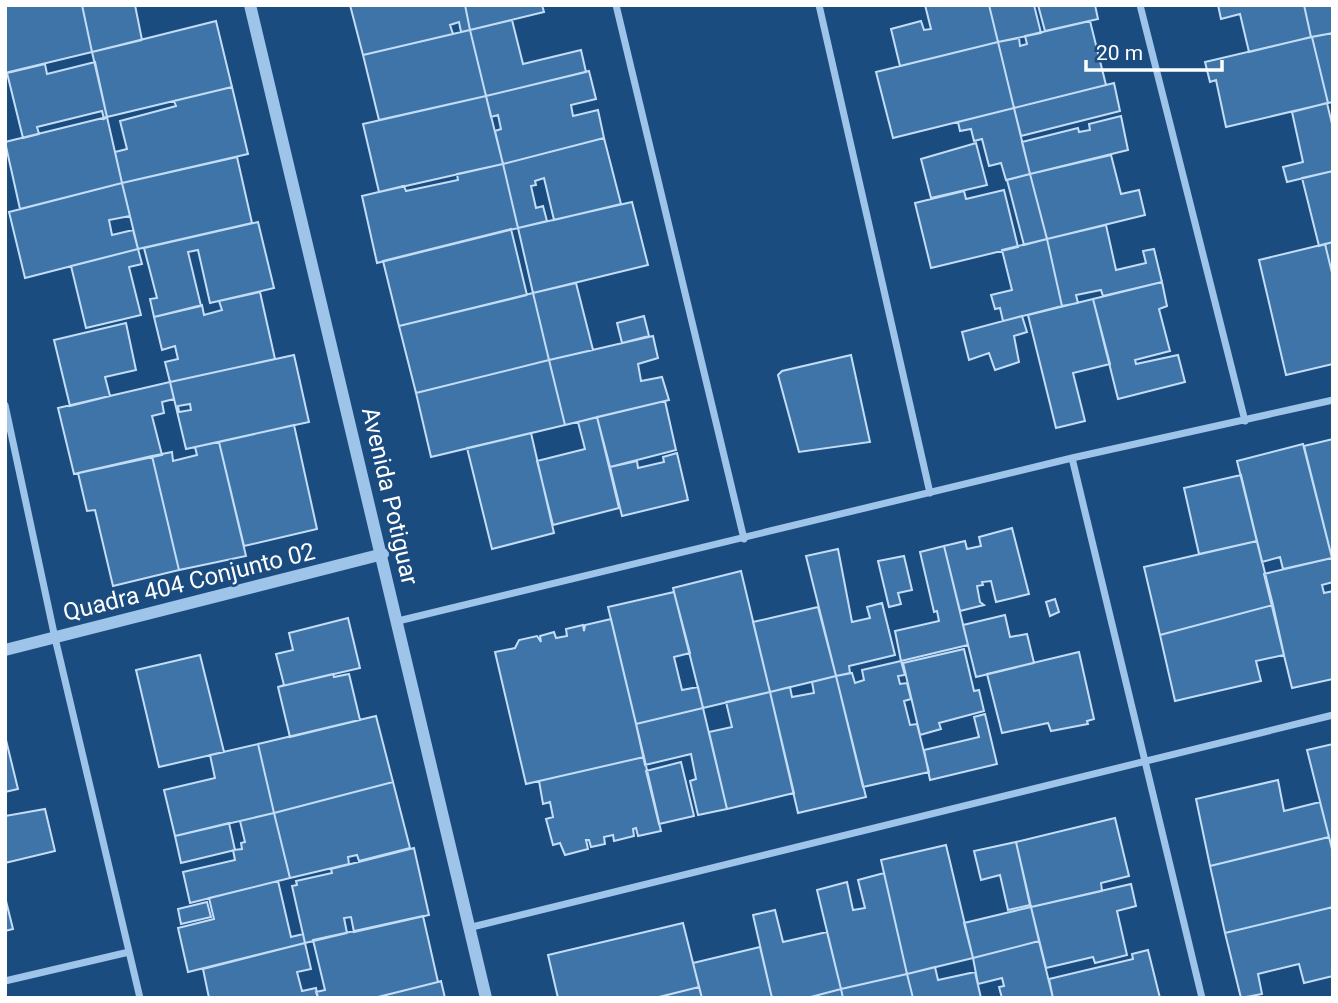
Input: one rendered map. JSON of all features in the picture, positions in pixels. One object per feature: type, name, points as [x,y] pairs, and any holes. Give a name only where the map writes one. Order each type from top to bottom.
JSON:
[{"type":"street","name":"Avenida Potiguar","points":[[250,5],[383,554],[486,998]]},
{"type":"street","points":[[616,5],[744,539]]},
{"type":"street","points":[[819,5],[930,493]]},
{"type":"street","points":[[1140,5],[1245,421]]},
{"type":"street","points":[[398,621],[1072,458],[1333,400]]},
{"type":"street","points":[[5,405],[55,638],[140,998]]},
{"type":"street","points":[[1072,458],[1202,998]]},
{"type":"street","name":"Quadra 404 Conjunto 02","points":[[5,650],[383,554]]},
{"type":"street","points":[[468,928],[1333,715]]},
{"type":"street","points":[[5,982],[129,952]]},
{"type":"building","points":[[5,5],[82,5],[92,52],[5,73]]},
{"type":"building","points":[[82,5],[135,5],[142,40],[92,52]]},
{"type":"building","points":[[350,5],[465,5],[470,30],[461,32],[459,22],[450,25],[453,34],[363,55]]},
{"type":"building","points":[[465,5],[542,5],[544,12],[470,30]]},
{"type":"building","points":[[925,5],[989,5],[998,42],[900,66],[891,29],[921,21],[924,30],[931,29]]},
{"type":"building","points":[[989,5],[1034,5],[1041,33],[998,42]]},
{"type":"building","points":[[1038,5],[1095,5],[1098,19],[1045,31]]},
{"type":"building","points":[[1218,5],[1304,5],[1311,37],[1249,52],[1240,14],[1221,19]]},
{"type":"building","points":[[1304,5],[1333,5],[1333,33],[1311,37]]},
{"type":"building","points":[[512,20],[523,64],[581,50],[586,72],[486,96],[470,30]]},
{"type":"building","points":[[216,21],[232,87],[107,117],[92,52]]},
{"type":"building","points":[[1090,21],[1106,85],[1014,108],[998,42],[1019,38],[1020,46],[1027,44],[1025,36]]},
{"type":"building","points":[[470,30],[486,96],[379,120],[363,55]]},
{"type":"building","points":[[1333,33],[1333,102],[1328,103],[1312,37]]},
{"type":"building","points":[[1312,37],[1328,103],[1226,127],[1216,80],[1210,82],[1205,62]]},
{"type":"building","points":[[998,42],[1014,108],[893,138],[876,72]]},
{"type":"building","points":[[95,62],[107,117],[104,119],[102,111],[37,127],[39,134],[23,138],[7,73],[45,64],[47,74]]},
{"type":"building","points":[[589,71],[596,99],[571,105],[573,116],[598,110],[604,138],[503,164],[495,131],[501,129],[498,115],[491,117],[486,96]]},
{"type":"building","points":[[1114,83],[1120,111],[1021,136],[1014,108]]},
{"type":"building","points":[[232,87],[248,154],[122,183],[115,152],[127,149],[120,121],[176,106],[174,101]]},
{"type":"building","points":[[486,96],[503,164],[379,192],[363,124]]},
{"type":"building","points":[[1327,103],[1333,128],[1333,171],[1287,182],[1283,167],[1303,162],[1292,112]]},
{"type":"building","points":[[1014,108],[1030,174],[1006,180],[1001,163],[989,166],[982,139],[974,141],[971,129],[960,131],[958,122]]},
{"type":"building","points":[[1121,116],[1128,150],[1030,174],[1022,142],[1078,128],[1079,132],[1090,130],[1089,124]]},
{"type":"building","points":[[107,117],[122,183],[20,209],[5,142]]},
{"type":"building","points":[[604,138],[621,204],[554,220],[544,178],[535,181],[536,185],[531,186],[536,208],[543,206],[547,221],[518,228],[503,164]]},
{"type":"building","points":[[976,143],[987,185],[931,198],[921,159]]},
{"type":"building","points":[[1111,155],[1121,194],[1139,190],[1145,215],[1047,239],[1030,174]]},
{"type":"building","points":[[237,157],[252,223],[138,249],[122,183]]},
{"type":"building","points":[[503,164],[518,228],[377,263],[362,196],[404,186],[406,191],[458,180],[457,174]]},
{"type":"building","points":[[1333,171],[1333,242],[1319,246],[1302,178]]},
{"type":"building","points":[[1030,174],[1047,239],[1024,245],[1007,180]]},
{"type":"building","points":[[122,183],[130,216],[109,220],[112,235],[133,230],[138,249],[25,278],[9,212]]},
{"type":"building","points":[[1004,190],[1018,247],[931,268],[915,203],[964,191],[966,199]]},
{"type":"building","points":[[632,202],[648,265],[533,293],[518,228]]},
{"type":"building","points":[[258,222],[274,288],[210,303],[198,250],[188,252],[201,306],[154,317],[150,299],[157,298],[144,248]]},
{"type":"building","points":[[1106,225],[1116,270],[1146,263],[1143,251],[1154,249],[1162,282],[1103,296],[1101,290],[1076,295],[1078,303],[1062,306],[1047,239]]},
{"type":"building","points":[[511,229],[527,295],[399,326],[383,261]]},
{"type":"building","points":[[1047,239],[1062,306],[1003,321],[1000,308],[995,309],[991,295],[1012,290],[1002,250]]},
{"type":"building","points":[[1333,242],[1333,277],[1325,244]]},
{"type":"building","points":[[1325,244],[1333,277],[1333,364],[1286,375],[1259,260]]},
{"type":"building","points":[[138,249],[142,264],[129,267],[141,315],[86,328],[71,266]]},
{"type":"building","points":[[1162,282],[1167,306],[1159,309],[1170,351],[1135,360],[1136,364],[1178,355],[1185,382],[1118,399],[1093,299]]},
{"type":"building","points":[[576,283],[593,350],[549,360],[533,293]]},
{"type":"building","points":[[260,292],[275,359],[170,382],[165,362],[178,359],[175,346],[162,350],[154,317],[202,305],[204,315],[222,310],[219,301]]},
{"type":"building","points":[[533,293],[549,360],[416,393],[399,326]]},
{"type":"building","points":[[1093,299],[1110,364],[1073,373],[1085,421],[1056,428],[1028,315]]},
{"type":"building","points":[[644,316],[649,336],[622,343],[617,323]]},
{"type":"building","points":[[1022,316],[1027,332],[1014,336],[1019,362],[995,370],[989,353],[969,360],[962,332]]},
{"type":"building","points":[[126,323],[136,370],[105,377],[110,396],[70,406],[54,340]]},
{"type":"building","points":[[653,336],[658,358],[638,364],[641,381],[662,377],[669,400],[565,425],[549,360]]},
{"type":"building","points":[[294,355],[309,422],[186,449],[170,382]],"holes":[[[190,404],[191,410],[179,412],[178,406]]]},
{"type":"building","points":[[851,355],[870,442],[799,452],[778,375],[782,371]]},
{"type":"building","points":[[549,360],[565,425],[431,457],[416,393]]},
{"type":"building","points":[[170,382],[174,399],[162,402],[164,413],[152,416],[162,455],[74,474],[58,408]]},
{"type":"building","points":[[665,401],[676,450],[610,467],[597,417]]},
{"type":"building","points":[[597,417],[619,508],[553,525],[537,461],[585,449],[578,422]]},
{"type":"building","points":[[294,425],[317,529],[244,546],[219,442]]},
{"type":"building","points":[[531,433],[554,533],[492,549],[467,448]]},
{"type":"building","points":[[1333,439],[1333,557],[1332,558],[1304,446]]},
{"type":"building","points":[[219,442],[246,556],[179,570],[152,456],[172,452],[173,461],[197,455],[195,447]]},
{"type":"building","points":[[1303,444],[1332,558],[1283,569],[1280,557],[1262,562],[1237,461]]},
{"type":"building","points":[[677,453],[688,500],[622,516],[610,467],[637,461],[638,468],[664,462],[663,457]]},
{"type":"building","points":[[152,456],[179,570],[113,586],[95,510],[87,511],[78,473]]},
{"type":"building","points":[[1241,475],[1257,541],[1199,554],[1184,488]]},
{"type":"building","points":[[1012,528],[1029,594],[996,602],[991,581],[982,582],[983,585],[977,586],[980,602],[984,605],[960,611],[944,546],[965,541],[967,549],[981,546],[979,537]]},
{"type":"building","points":[[1257,541],[1273,605],[1160,635],[1144,567]]},
{"type":"building","points":[[944,546],[968,645],[901,661],[895,631],[939,621],[937,611],[934,612],[920,552]]},
{"type":"building","points":[[838,549],[852,622],[870,618],[867,607],[882,603],[895,655],[849,666],[850,673],[836,676],[806,556]]},
{"type":"building","points":[[904,556],[912,590],[898,593],[901,604],[889,607],[878,561]]},
{"type":"building","points":[[1332,558],[1333,582],[1322,585],[1324,593],[1333,591],[1333,679],[1292,688],[1264,574]]},
{"type":"building","points":[[741,571],[770,692],[703,708],[673,588]]},
{"type":"building","points":[[674,592],[690,653],[674,657],[682,690],[698,687],[703,708],[636,724],[608,607]]},
{"type":"building","points":[[1055,599],[1059,612],[1050,616],[1046,602]]},
{"type":"building","points":[[1273,605],[1284,655],[1256,661],[1261,681],[1175,701],[1160,635]]},
{"type":"building","points":[[818,607],[836,676],[770,692],[753,622]]},
{"type":"building","points":[[1005,615],[1010,637],[1027,634],[1034,663],[976,677],[963,625]]},
{"type":"building","points":[[348,618],[360,668],[278,687],[284,685],[276,654],[293,650],[289,633]]},
{"type":"building","points":[[611,619],[644,757],[526,784],[495,652],[515,648],[519,640],[537,636],[541,642],[540,636],[554,632],[556,638],[567,636],[566,629],[583,625],[584,631],[585,625]]},
{"type":"building","points":[[964,649],[974,691],[979,690],[984,711],[939,723],[941,729],[920,735],[903,663]]},
{"type":"building","points":[[1079,652],[1094,719],[1087,721],[1088,724],[1051,731],[1048,723],[1002,733],[987,674]]},
{"type":"building","points":[[200,655],[224,752],[159,767],[136,670]]},
{"type":"building","points":[[901,661],[905,675],[898,676],[900,684],[907,683],[911,699],[904,701],[910,725],[917,724],[929,772],[863,787],[836,676],[852,673],[855,683],[864,680],[862,670]]},
{"type":"building","points":[[333,674],[334,677],[349,674],[360,720],[290,737],[278,687]]},
{"type":"building","points":[[836,676],[866,797],[798,813],[770,692],[790,687],[792,697],[814,693],[812,682]]},
{"type":"building","points":[[770,692],[794,793],[727,809],[709,732],[732,727],[726,702]]},
{"type":"building","points":[[703,708],[727,809],[698,815],[690,781],[696,779],[691,754],[645,765],[636,724]]},
{"type":"building","points":[[985,714],[997,764],[930,780],[924,750],[979,737],[974,717]]},
{"type":"building","points":[[376,716],[393,782],[274,813],[258,744]]},
{"type":"building","points":[[5,736],[18,789],[5,792]]},
{"type":"building","points":[[258,744],[274,813],[175,836],[164,790],[215,778],[210,755]]},
{"type":"building","points":[[1333,744],[1333,845],[1331,845],[1307,750]]},
{"type":"building","points":[[644,757],[661,831],[638,836],[636,828],[633,829],[634,836],[614,841],[613,835],[604,837],[605,844],[591,847],[589,840],[586,840],[588,849],[565,855],[560,843],[553,845],[546,819],[553,817],[550,802],[543,804],[539,781]]},
{"type":"building","points":[[681,762],[694,816],[659,824],[646,771]]},
{"type":"building","points":[[1278,780],[1284,811],[1320,802],[1329,837],[1210,866],[1196,799]]},
{"type":"building","points":[[393,782],[410,848],[359,861],[357,855],[348,857],[349,864],[290,878],[274,813]]},
{"type":"building","points":[[45,809],[55,851],[5,863],[5,816]]},
{"type":"building","points":[[274,813],[290,878],[190,903],[183,872],[235,860],[233,850],[242,849],[241,843],[245,842],[240,821]]},
{"type":"building","points":[[1115,818],[1129,876],[1101,883],[1102,891],[1031,907],[1016,842]]},
{"type":"building","points":[[229,823],[235,850],[181,863],[175,836]]},
{"type":"building","points":[[1329,837],[1333,853],[1333,907],[1225,933],[1210,866]]},
{"type":"building","points":[[1016,842],[1030,905],[1008,910],[1000,875],[981,880],[974,851]]},
{"type":"building","points":[[946,845],[973,958],[907,974],[881,860]]},
{"type":"building","points":[[414,848],[429,915],[354,932],[351,917],[344,918],[347,933],[305,943],[292,886],[297,885],[296,881],[332,873],[331,869]]},
{"type":"building","points":[[884,873],[907,974],[841,989],[817,890],[847,882],[853,910],[865,908],[858,880]]},
{"type":"building","points":[[278,881],[291,937],[303,934],[305,943],[188,972],[178,928],[214,919],[209,898]]},
{"type":"building","points":[[1131,884],[1136,906],[1117,911],[1127,955],[1095,963],[1093,957],[1046,968],[1031,907]]},
{"type":"building","points":[[5,897],[13,929],[5,931]]},
{"type":"building","points":[[207,902],[211,917],[181,924],[178,909]]},
{"type":"building","points":[[1031,907],[1039,941],[973,958],[964,923]]},
{"type":"building","points":[[1333,907],[1333,976],[1304,983],[1299,964],[1258,974],[1262,994],[1241,998],[1225,933]]},
{"type":"building","points":[[775,910],[783,942],[827,932],[841,989],[807,998],[772,998],[753,915]]},
{"type":"building","points":[[423,916],[438,982],[374,998],[318,998],[316,992],[325,990],[313,940]]},
{"type":"building","points":[[683,923],[699,987],[655,998],[558,998],[548,955]]},
{"type":"building","points":[[1039,941],[1053,998],[1002,998],[999,987],[1004,986],[1002,978],[978,984],[973,958]]},
{"type":"building","points":[[305,943],[311,969],[297,972],[302,991],[316,988],[318,998],[209,998],[203,969]]},
{"type":"building","points":[[760,947],[772,998],[702,998],[693,963]]},
{"type":"building","points":[[1148,950],[1160,998],[1053,998],[1049,979],[1133,959],[1132,954]]},
{"type":"building","points":[[935,967],[938,980],[975,972],[981,998],[913,998],[907,974]]},
{"type":"building","points":[[907,974],[913,998],[843,998],[841,989]]},
{"type":"building","points":[[441,981],[445,998],[374,998],[438,982]]},
{"type":"building","points":[[699,987],[702,998],[655,998]]},
{"type":"building","points":[[841,989],[843,998],[807,998]]}]
